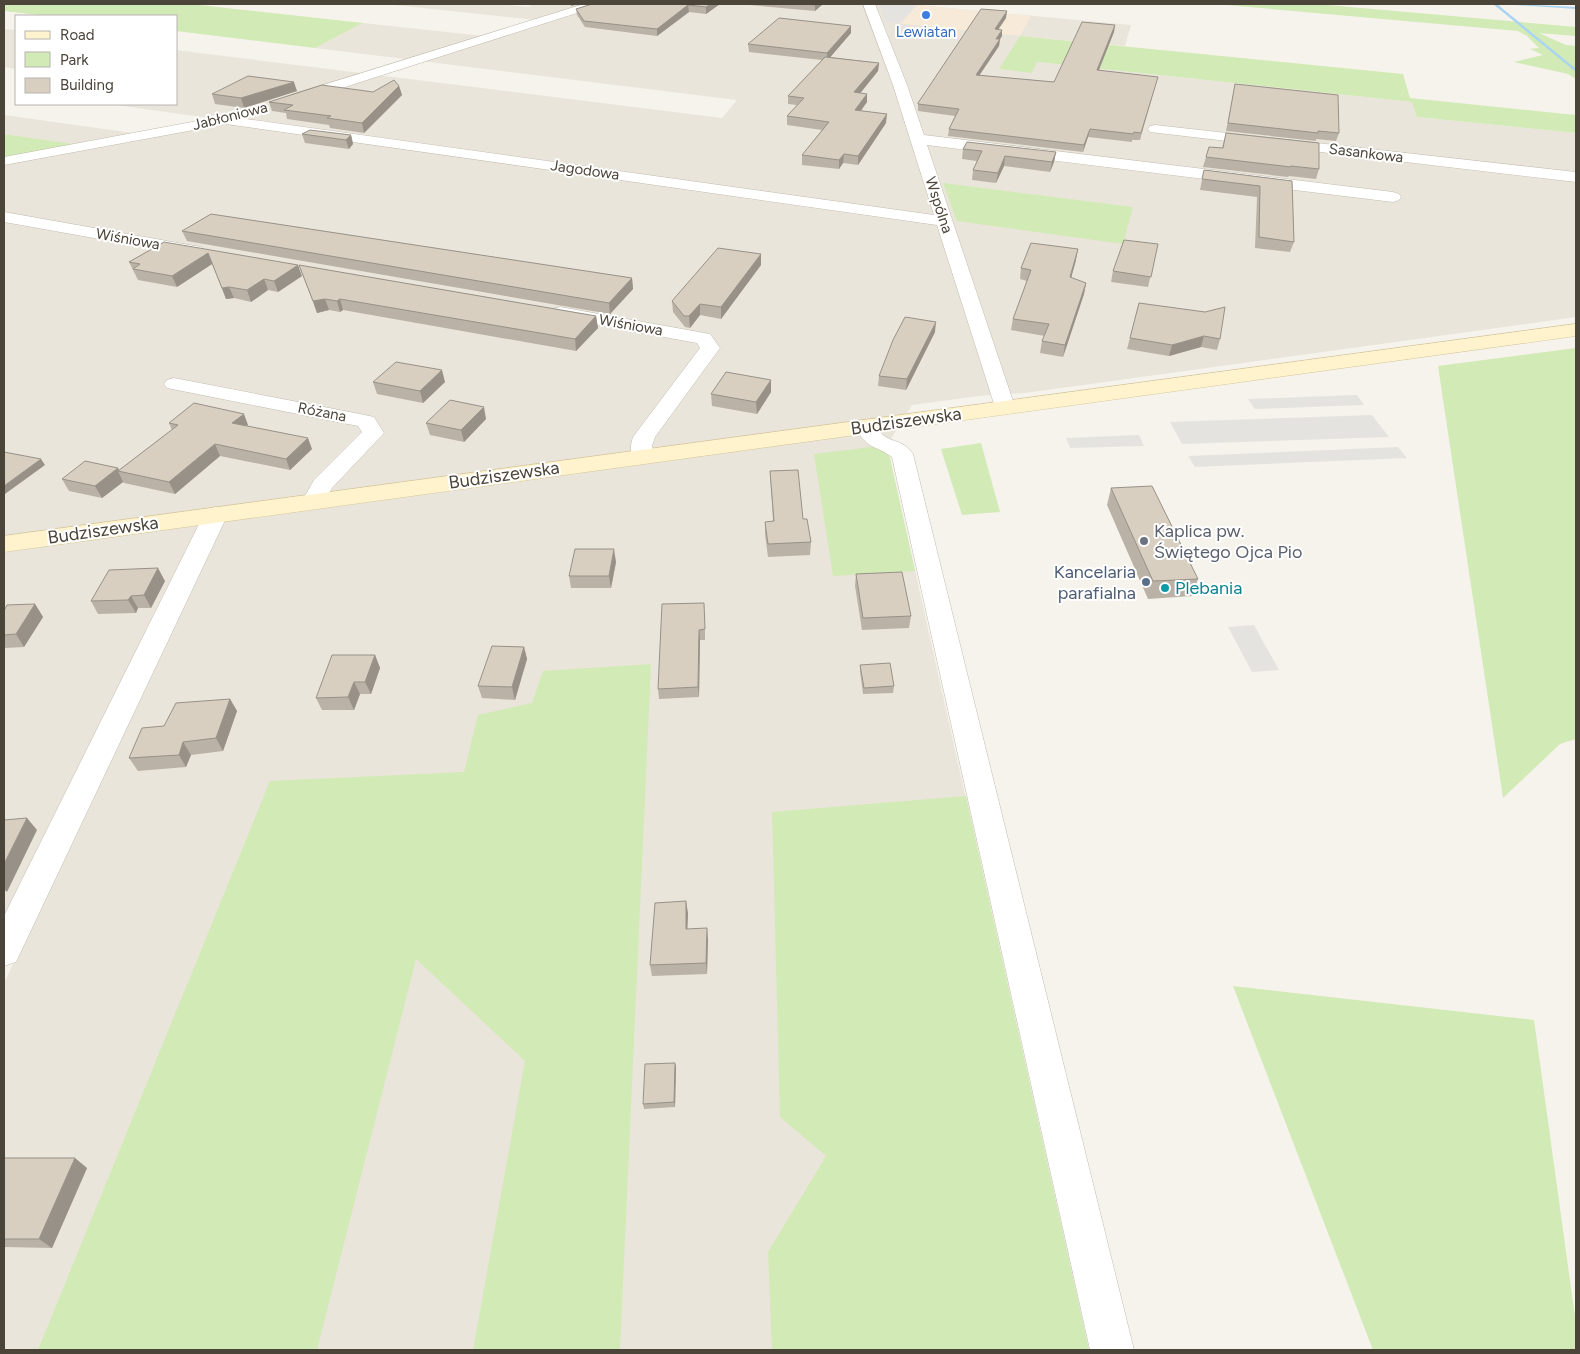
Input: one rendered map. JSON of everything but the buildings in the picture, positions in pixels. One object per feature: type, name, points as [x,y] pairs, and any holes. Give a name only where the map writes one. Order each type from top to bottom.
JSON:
[{"type":"street","name":"Jabłoniowa","points":[[284,102],[595,4]]},
{"type":"street","name":"Wspólna","points":[[869,4],[900,85],[1005,407]]},
{"type":"street","name":"Jabłoniowa","points":[[4,161],[226,120],[259,110]]},
{"type":"street","name":"Jagodowa","points":[[226,120],[945,221]]},
{"type":"street","name":"Sasankowa","points":[[1155,129],[1576,177]]},
{"type":"street","points":[[917,139],[1393,197]]},
{"type":"street","name":"Wiśniowa","points":[[4,217],[211,254]]},
{"type":"street","name":"Wiśniowa","points":[[546,311],[703,338],[707,343],[710,348],[644,437],[641,446],[643,456]]},
{"type":"street","name":"Budziszewska","points":[[4,544],[1576,330]]},
{"type":"street","name":"Różana","points":[[174,384],[366,422],[373,432],[322,485],[314,501]]},
{"type":"street","points":[[865,426],[876,440],[890,445],[902,454],[1112,1350]]},
{"type":"street","points":[[4,951],[216,514]]},
{"type":"shaded area","points":[[499,4],[528,7],[533,4],[906,4],[1131,25],[1125,46],[1020,36],[1032,73],[1037,62],[1413,102],[1417,117],[1576,133],[1576,317],[1025,393],[979,396],[912,405],[887,445],[1089,1350],[4,1350],[4,983],[28,933],[4,933],[4,158],[78,145],[4,134],[4,115],[140,134],[216,119],[116,105],[178,105],[178,50],[722,118],[737,100],[315,48],[363,23],[484,36],[536,20],[395,5]]},
{"type":"shaded area","points":[[879,4],[906,4],[1031,16],[1020,36],[886,22]]},
{"type":"shaded area","points":[[879,4],[917,5],[900,24],[886,22]]},
{"type":"shaded area","points":[[4,29],[15,30],[15,69],[4,67]]},
{"type":"shaded area","points":[[1357,395],[1364,405],[1255,409],[1248,399]]},
{"type":"shaded area","points":[[1372,415],[1389,437],[1182,444],[1170,422]]},
{"type":"shaded area","points":[[1139,435],[1144,446],[1070,448],[1066,438]]},
{"type":"shaded area","points":[[1398,447],[1407,458],[1195,467],[1188,456]]},
{"type":"shaded area","points":[[1254,625],[1279,670],[1252,672],[1228,627]]},
{"type":"green space","points":[[4,4],[190,4],[363,23],[315,48],[178,31],[178,15],[40,15],[4,11]]},
{"type":"green space","points":[[1215,4],[1316,4],[1576,27],[1576,36],[1539,33],[1566,45],[1576,46],[1576,79],[1568,74],[1514,62],[1543,55],[1530,49],[1539,48],[1527,36],[1518,31]]},
{"type":"green space","points":[[1020,36],[1403,74],[1410,98],[1576,115],[1576,133],[1417,117],[1412,102],[1037,62],[1032,73],[999,69]]},
{"type":"green space","points":[[4,134],[80,145],[4,158]]},
{"type":"green space","points":[[943,183],[1133,207],[1123,244],[957,221]]},
{"type":"green space","points":[[1576,348],[1576,739],[1560,744],[1503,798],[1438,366]]},
{"type":"green space","points":[[981,443],[1000,512],[962,515],[941,449]]},
{"type":"green space","points":[[887,445],[915,571],[833,576],[814,454]]},
{"type":"green space","points":[[651,664],[620,1350],[473,1350],[525,1061],[416,959],[317,1350],[38,1350],[270,781],[464,772],[478,715],[532,703],[543,671]]},
{"type":"green space","points":[[966,796],[1089,1350],[772,1350],[768,1252],[826,1156],[780,1117],[772,812]]},
{"type":"green space","points":[[1233,986],[1534,1020],[1576,1324],[1576,1350],[1373,1350]]},
{"type":"waterway","points":[[1495,4],[1576,71]]},
{"type":"waterway","points":[[1515,4],[1576,8]]},
{"type":"place","name":"Lewiatan","points":[[926,15]]},
{"type":"place","name":"Kaplica pw. Świętego Ojca Pio","points":[[1144,541]]},
{"type":"place","name":"Kancelaria parafialna","points":[[1146,582]]},
{"type":"place","name":"Plebania","points":[[1165,588]]}]
